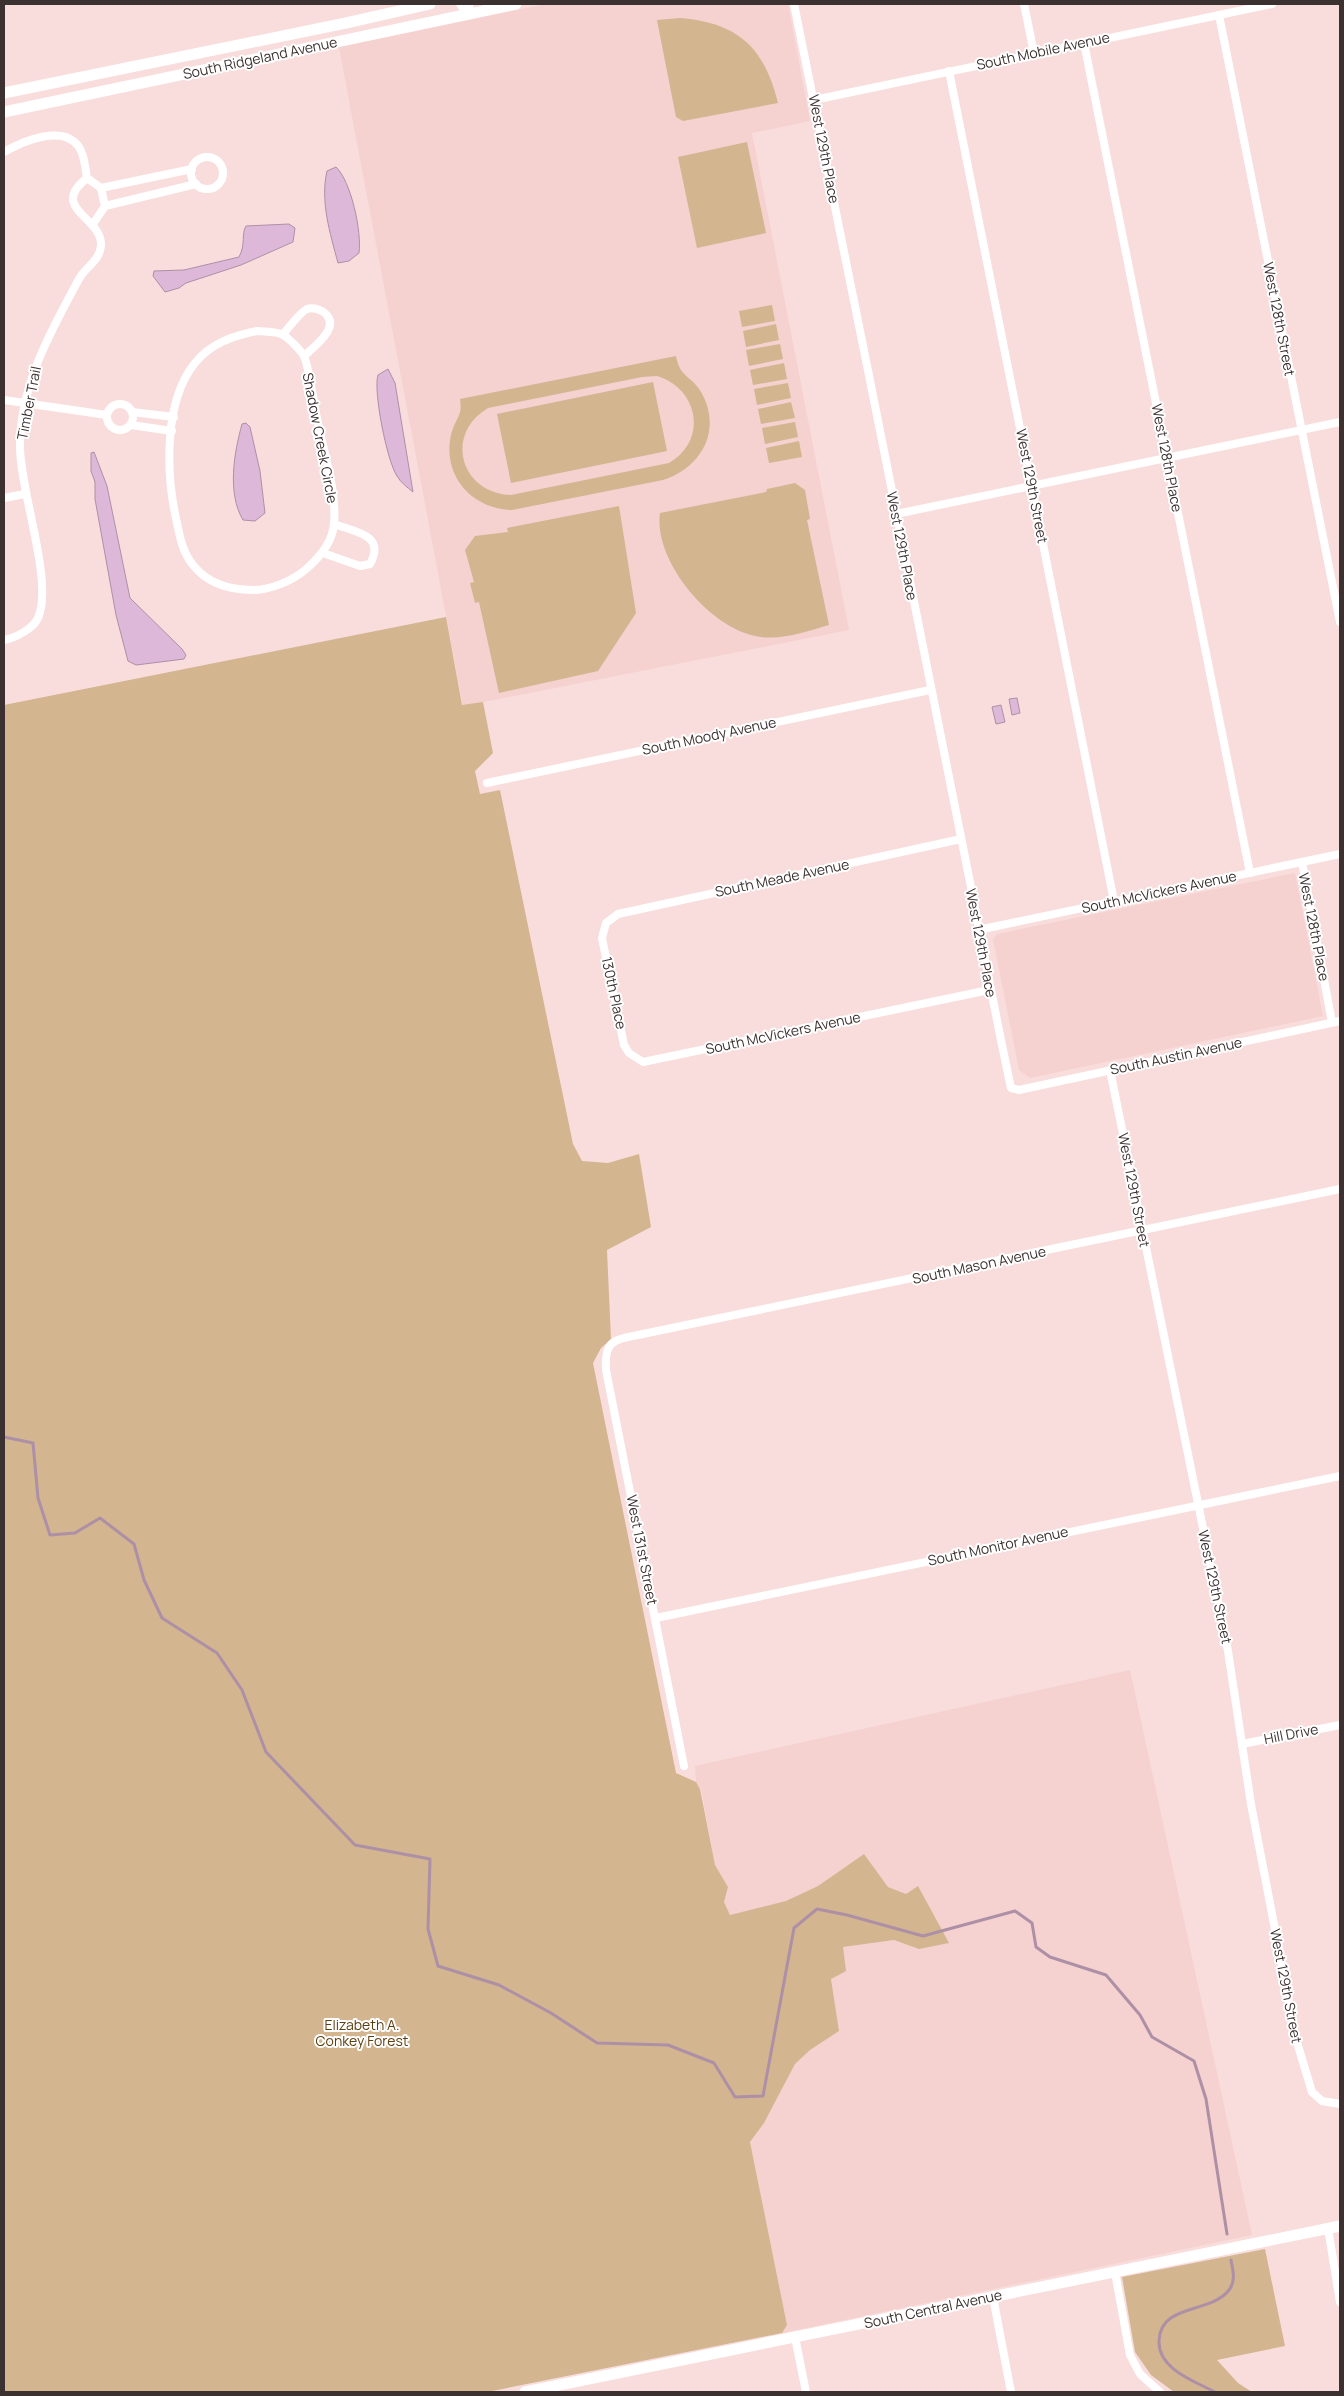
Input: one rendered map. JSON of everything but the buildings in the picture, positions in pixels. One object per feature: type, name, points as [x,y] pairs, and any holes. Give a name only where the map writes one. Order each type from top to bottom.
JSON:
[{"type":"main road","name":"South Ridgeland Avenue","points":[[4,93],[346,24],[430,4]]},
{"type":"main road","name":"South Ridgeland Avenue","points":[[4,112],[468,9],[516,4]]},
{"type":"main road","name":"South Central Avenue","points":[[525,2392],[553,2389],[795,2337],[1340,2226]]},
{"type":"street","points":[[460,4],[468,9]]},
{"type":"street","name":"West 129th Place","points":[[794,4],[1011,1088]]},
{"type":"street","points":[[1024,4],[1034,53]]},
{"type":"street","name":"South Mobile Avenue","points":[[814,100],[1272,4]]},
{"type":"street","name":"West 128th Street","points":[[1219,15],[1340,622]]},
{"type":"street","name":"West 128th Place","points":[[1084,42],[1250,873]]},
{"type":"street","name":"West 129th Street","points":[[949,71],[1114,902]]},
{"type":"street","points":[[4,152],[24,142],[61,136],[75,142],[80,149],[86,178],[101,188],[192,169]]},
{"type":"street","points":[[208,157],[217,161],[223,169],[222,179],[215,187],[205,188],[196,184],[193,179],[192,169],[198,160],[208,157]]},
{"type":"street","points":[[86,178],[77,185],[73,196],[75,208],[83,218],[93,224],[104,206],[101,188]]},
{"type":"street","points":[[104,206],[196,184]]},
{"type":"street","name":"Timber Trail","points":[[4,640],[25,631],[38,620],[44,597],[20,462],[20,438],[34,368],[82,273],[96,261],[100,240],[93,224]]},
{"type":"street","points":[[283,334],[306,310],[317,308],[326,314],[330,323],[328,334],[304,356]]},
{"type":"street","name":"Shadow Creek Circle","points":[[257,331],[283,334],[304,356],[332,493],[334,524],[323,553],[297,576],[256,590],[231,589],[209,580],[192,565],[182,546],[170,495],[169,468],[172,431],[179,392],[186,376],[196,362],[210,348],[232,337],[257,331]]},
{"type":"street","points":[[4,400],[107,415]]},
{"type":"street","points":[[172,431],[131,425],[123,430],[115,429],[108,423],[107,415],[111,407],[119,404],[127,406],[132,412],[174,417]]},
{"type":"street","points":[[131,425],[132,412]]},
{"type":"street","points":[[896,514],[1340,422]]},
{"type":"street","points":[[4,498],[25,494]]},
{"type":"street","points":[[323,553],[360,566],[370,564],[375,555],[375,545],[369,537],[334,524]]},
{"type":"street","name":"South Moody Avenue","points":[[487,783],[930,690]]},
{"type":"street","name":"South Meade Avenue","points":[[606,923],[618,914],[962,839]]},
{"type":"street","name":"South McVickers Avenue","points":[[978,930],[1340,854]]},
{"type":"street","name":"West 128th Place","points":[[1302,862],[1336,1022]]},
{"type":"street","name":"130th Place","points":[[606,923],[602,938],[624,1045],[629,1054],[636,1059]]},
{"type":"street","name":"South McVickers Avenue","points":[[636,1059],[651,1061],[990,990]]},
{"type":"street","name":"South Austin Avenue","points":[[1011,1088],[1019,1090],[1336,1022]]},
{"type":"street","name":"West 129th Street","points":[[1110,1070],[1228,1650],[1242,1744],[1296,2040],[1312,2092],[1328,2104],[1340,2104]]},
{"type":"street","name":"South Mason Avenue","points":[[617,1340],[1340,1190]]},
{"type":"street","name":"West 131st Street","points":[[617,1340],[607,1349],[606,1370],[684,1766]]},
{"type":"street","name":"South Monitor Avenue","points":[[656,1618],[1340,1476]]},
{"type":"street","name":"Hill Drive","points":[[1242,1744],[1340,1725]]},
{"type":"street","points":[[1328,2228],[1340,2302]]},
{"type":"street","points":[[1115,2272],[1130,2355],[1140,2374],[1160,2392]]},
{"type":"street","points":[[993,2297],[1011,2392]]},
{"type":"street","points":[[795,2337],[806,2392]]},
{"type":"shaded area","points":[[546,4],[788,4],[810,121],[752,133],[849,630],[463,706],[339,47]]},
{"type":"shaded area","points":[[336,167],[351,195],[359,233],[359,253],[349,261],[338,263],[325,205],[327,171]]},
{"type":"shaded area","points":[[289,224],[295,228],[293,242],[241,265],[165,292],[153,276],[154,271],[184,270],[239,257],[246,226]]},
{"type":"shaded area","points":[[388,369],[395,383],[413,492],[400,481],[393,468],[382,426],[377,383],[378,375]]},
{"type":"shaded area","points":[[246,423],[250,427],[260,471],[265,513],[255,521],[243,520],[235,498],[233,473],[242,424]]},
{"type":"shaded area","points":[[94,452],[107,486],[130,598],[182,649],[186,655],[184,659],[136,665],[128,661],[116,615],[95,499],[95,482],[91,471],[91,453]]},
{"type":"shaded area","points":[[1017,698],[1020,713],[1012,715],[1009,699]]},
{"type":"shaded area","points":[[1001,705],[1005,722],[996,724],[992,707]]},
{"type":"shaded area","points":[[1295,873],[1323,1016],[1030,1078],[1019,1070],[993,940],[997,934]]},
{"type":"shaded area","points":[[1130,1670],[1252,2235],[782,2333],[787,2325],[750,2142],[764,2123],[795,2064],[810,2050],[839,2031],[831,1979],[843,1947],[894,1940],[919,1949],[918,1887],[906,1894],[888,1887],[864,1854],[818,1886],[786,1901],[730,1915],[724,1902],[728,1887],[715,1865],[701,1789],[696,1782],[695,1766]]},
{"type":"green space","points":[[680,18],[718,26],[733,32],[746,41],[765,67],[778,103],[683,121],[676,117],[657,20]]},
{"type":"green space","points":[[747,142],[766,233],[697,248],[678,157]]},
{"type":"green space","points":[[772,305],[775,321],[742,327],[739,311]]},
{"type":"green space","points":[[776,324],[779,340],[746,347],[743,331]]},
{"type":"green space","points":[[780,344],[783,359],[749,366],[746,350]]},
{"type":"green space","points":[[676,356],[680,369],[697,386],[707,406],[710,420],[709,433],[698,457],[688,467],[663,480],[512,510],[484,504],[463,488],[456,476],[451,464],[449,450],[451,435],[460,414],[460,399]],"holes":[[[657,376],[671,383],[682,392],[690,403],[693,429],[689,442],[681,453],[669,463],[511,495],[494,492],[480,484],[470,473],[464,460],[462,446],[466,432],[474,419],[488,408],[642,377]]]},
{"type":"green space","points":[[784,363],[787,379],[753,385],[750,370]]},
{"type":"green space","points":[[653,382],[667,451],[511,483],[497,414]]},
{"type":"green space","points":[[788,383],[791,398],[757,405],[754,389]]},
{"type":"green space","points":[[791,402],[795,418],[761,424],[758,409]]},
{"type":"green space","points":[[795,422],[798,437],[765,444],[762,428]]},
{"type":"green space","points":[[799,441],[802,457],[769,463],[766,448]]},
{"type":"green space","points":[[795,483],[805,490],[810,519],[807,520],[829,625],[795,634],[769,638],[743,632],[724,622],[706,608],[690,592],[676,572],[666,552],[660,532],[660,513],[766,492],[767,489]]},
{"type":"green space","points":[[619,506],[636,613],[598,671],[499,693],[479,602],[475,603],[470,583],[474,582],[465,550],[475,536],[508,532],[507,528]]},
{"type":"green space","name":"Elizabeth A. Conkey Forest","points":[[446,617],[462,705],[483,702],[493,753],[475,771],[480,794],[500,790],[573,1144],[582,1161],[608,1163],[639,1154],[651,1227],[607,1250],[611,1339],[601,1348],[593,1363],[676,1773],[696,1782],[700,1789],[715,1865],[728,1887],[724,1902],[730,1915],[786,1901],[818,1886],[864,1854],[888,1887],[906,1894],[918,1886],[949,1943],[919,1949],[894,1940],[843,1947],[846,1971],[831,1979],[839,2031],[810,2050],[795,2064],[764,2123],[750,2142],[787,2325],[782,2333],[487,2392],[4,2392],[4,705]]},
{"type":"green space","points":[[1265,2249],[1285,2346],[1217,2360],[1238,2383],[1252,2392],[1174,2392],[1151,2375],[1135,2352],[1122,2277]]},
{"type":"waterway","points":[[4,1437],[33,1443],[38,1498],[50,1535],[75,1533],[100,1518],[134,1544],[144,1580],[162,1618],[217,1653],[242,1690],[266,1752],[355,1845],[430,1859],[428,1929],[438,1966],[499,1985],[551,2013],[597,2043],[668,2045],[714,2063],[735,2097],[763,2096],[794,1928],[817,1909],[847,1915],[923,1936],[1015,1911],[1032,1923],[1036,1947],[1050,1957],[1106,1975],[1140,2015],[1152,2037],[1194,2061],[1206,2099],[1227,2234]]},
{"type":"waterway","points":[[1215,2392],[1171,2367],[1160,2351],[1159,2341],[1162,2329],[1168,2320],[1177,2314],[1211,2303],[1221,2298],[1229,2290],[1233,2279],[1231,2260]]}]
